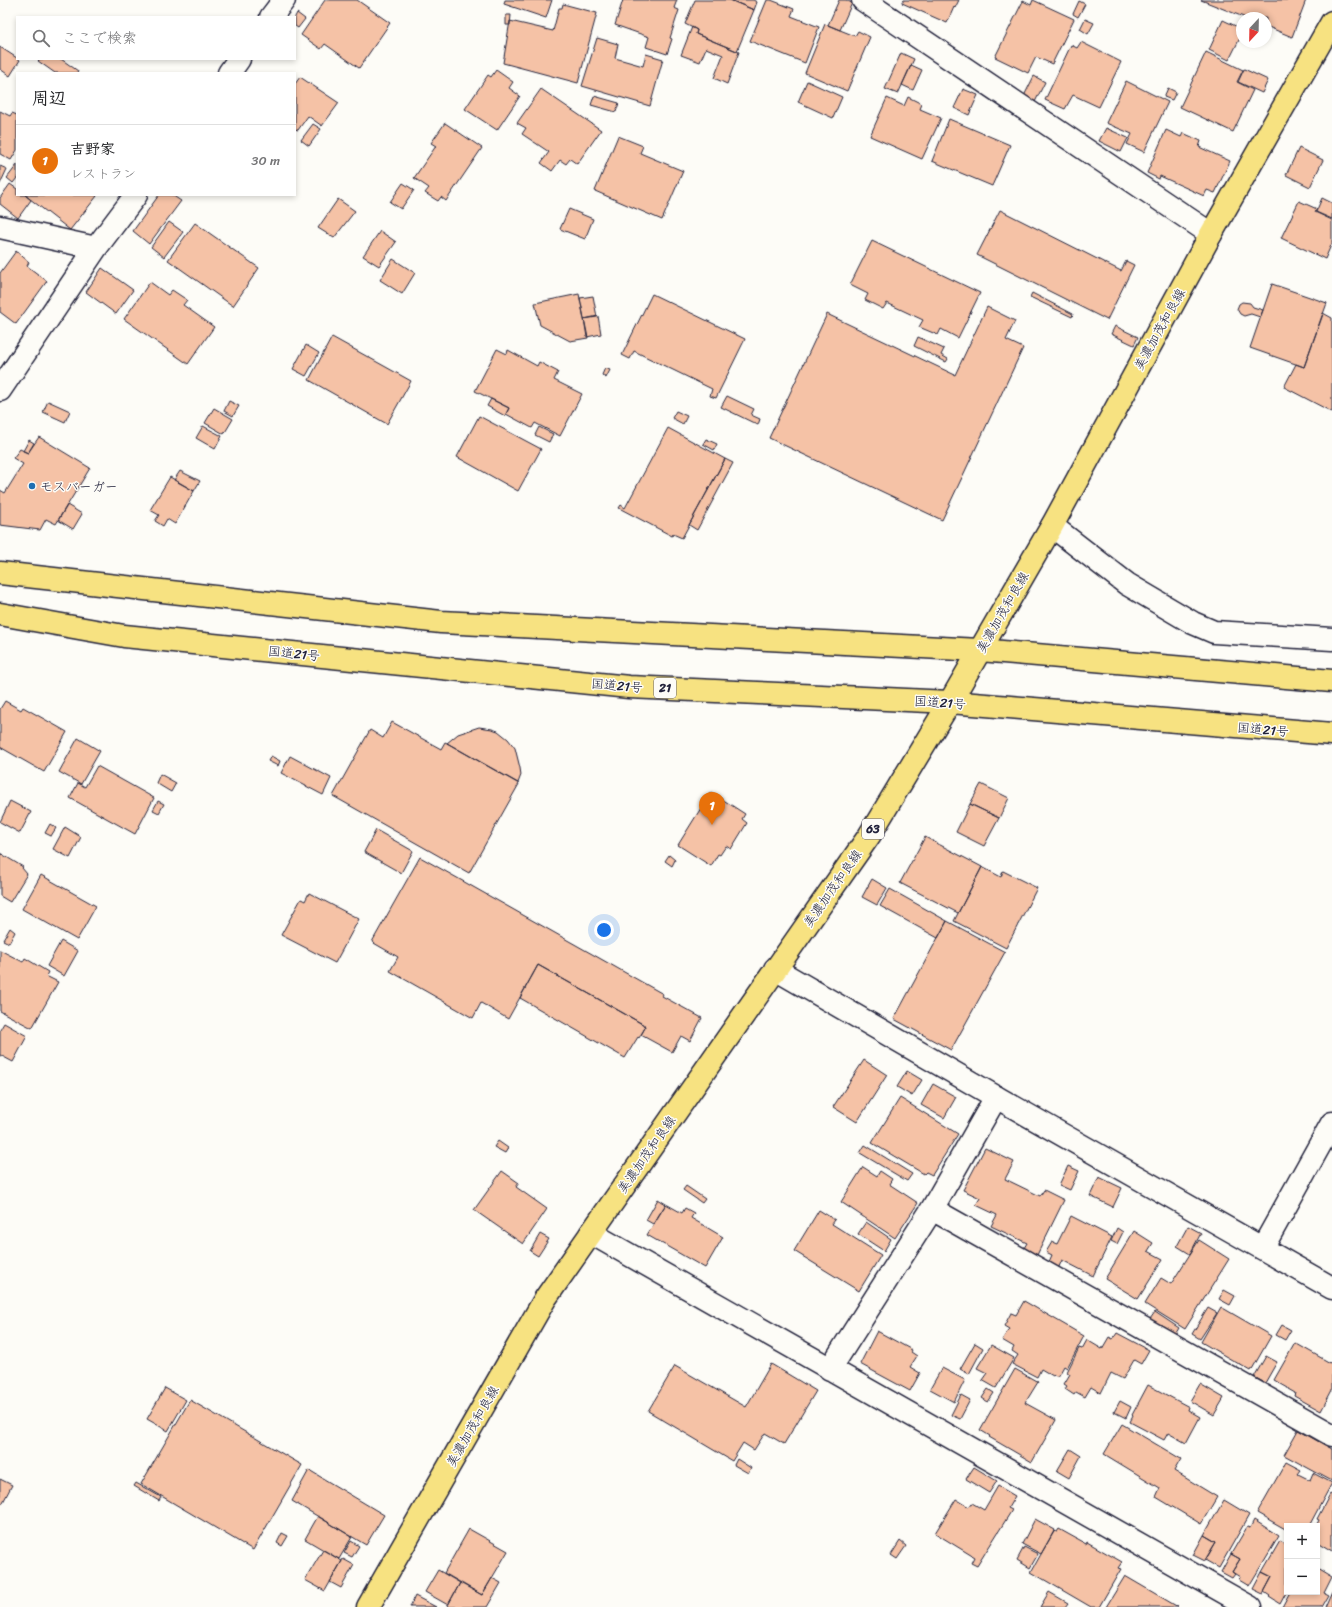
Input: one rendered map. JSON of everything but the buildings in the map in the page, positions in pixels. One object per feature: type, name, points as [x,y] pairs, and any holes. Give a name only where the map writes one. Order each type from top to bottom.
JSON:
[{"type":"main road","name":"美濃加茂和良線","points":[[368,1607],[545,1299],[869,836],[950,702],[1052,526],[1211,234],[1332,22]]},
{"type":"main road","points":[[0,574],[441,622],[980,650],[1332,681]]},
{"type":"main road","name":"国道21号","points":[[0,614],[124,636],[630,687],[950,702],[1332,734]]},
{"type":"street","points":[[272,16],[284,0]]},
{"type":"street","points":[[863,0],[1211,234]]},
{"type":"street","points":[[229,72],[238,60]]},
{"type":"street","points":[[0,390],[96,248],[135,196]]},
{"type":"street","points":[[0,227],[96,248]]},
{"type":"street","points":[[1052,526],[1127,584],[1193,623],[1214,632],[1332,639]]},
{"type":"street","points":[[775,969],[996,1097],[1263,1247],[1332,1288]]},
{"type":"street","points":[[830,1368],[932,1209],[996,1097]]},
{"type":"street","points":[[1263,1247],[1332,1123]]},
{"type":"street","points":[[932,1209],[1332,1435]]},
{"type":"street","points":[[591,1233],[1250,1607]]},
{"type":"place","name":"モスバーガー","points":[[32,486]]},
{"type":"place","name":"吉野家","points":[[712,825]]}]
